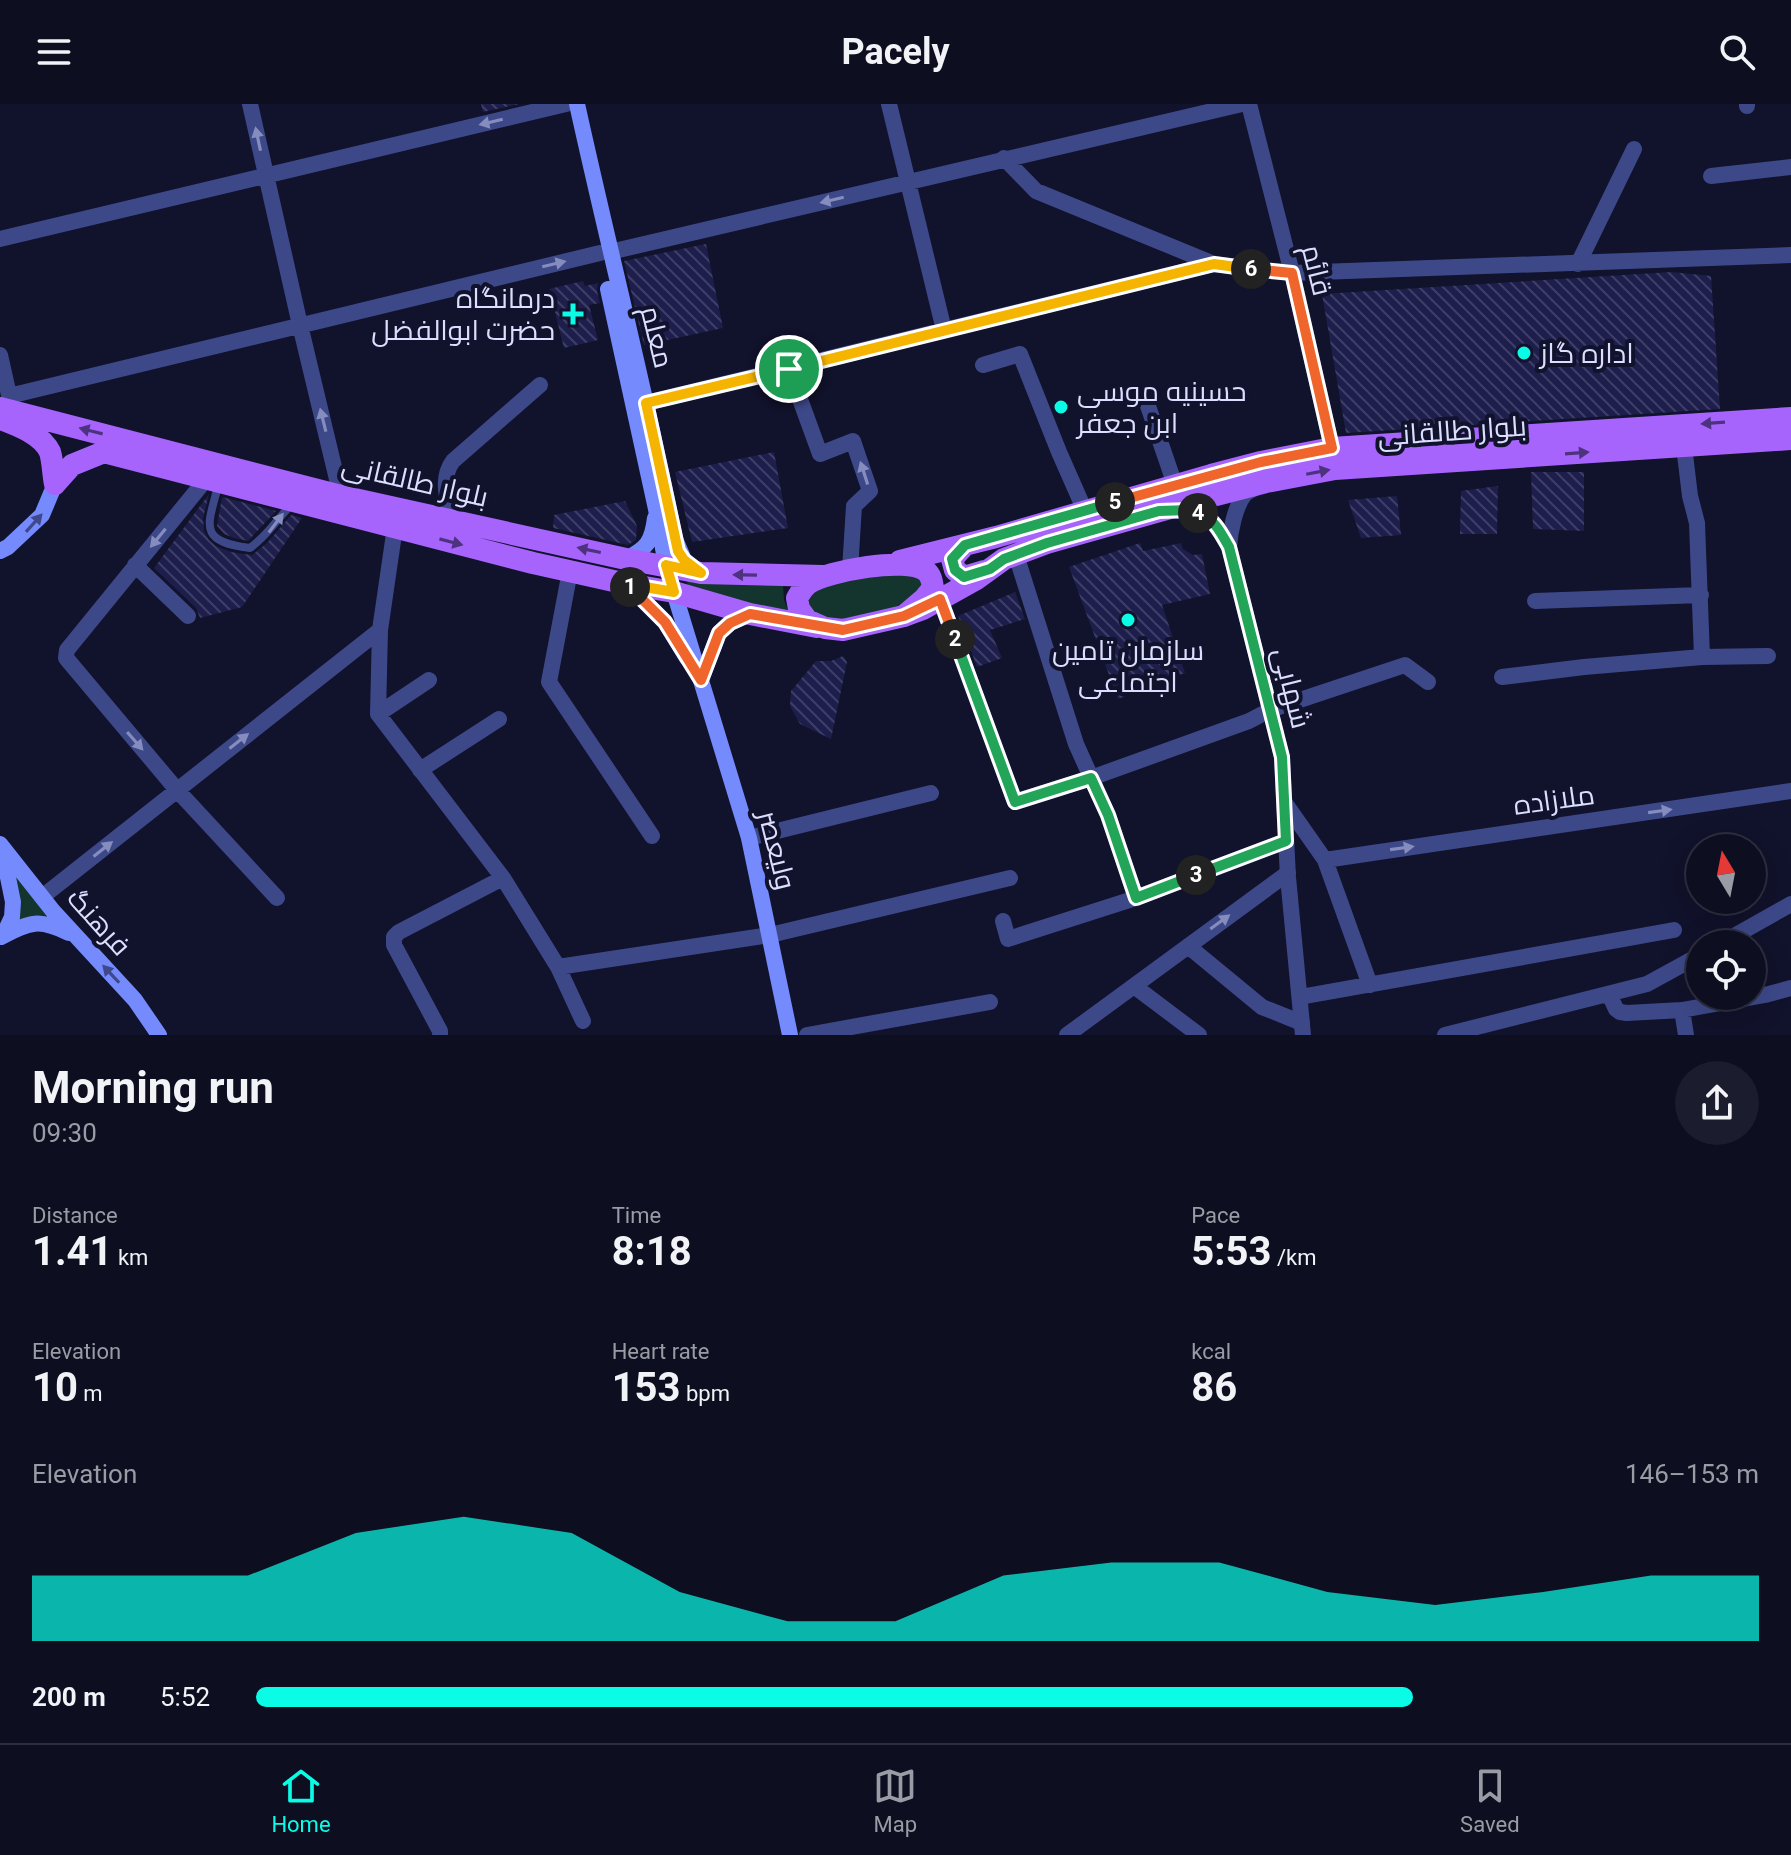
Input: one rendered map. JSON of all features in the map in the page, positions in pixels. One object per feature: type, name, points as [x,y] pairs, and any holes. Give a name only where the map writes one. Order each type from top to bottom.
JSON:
[{"type":"main road","name":"معلم","points":[[566,104],[646,403],[678,551],[701,573]]},
{"type":"main road","name":"معلم","points":[[577,104],[666,565]]},
{"type":"main road","points":[[0,551],[42,515],[55,484],[49,451],[6,409]]},
{"type":"main road","name":"بلوار طالقانی","points":[[6,409],[341,496],[626,559],[701,573],[823,576],[965,545],[1261,462],[1332,448],[1791,418]]},
{"type":"main road","name":"بلوار طالقانی","points":[[55,484],[72,465],[104,452],[570,571],[674,592],[750,614],[843,630],[904,616],[975,580],[1004,559],[1047,543],[1266,482],[1335,469],[1791,439]]},
{"type":"main road","points":[[626,559],[646,547],[652,537],[656,509]]},
{"type":"main road","points":[[965,545],[952,559],[955,570],[964,577],[990,569]]},
{"type":"main road","points":[[892,563],[927,571],[932,579],[933,588],[904,616]]},
{"type":"main road","points":[[666,565],[674,592]]},
{"type":"main road","points":[[823,576],[805,585],[797,598],[799,609],[807,620],[825,628]]},
{"type":"main road","points":[[627,584],[665,622],[701,680]]},
{"type":"main road","name":"ولیعصر","points":[[674,592],[749,838],[790,1035]]},
{"type":"main road","points":[[701,680],[719,633],[730,623],[750,614]]},
{"type":"main road","points":[[0,844],[13,902],[12,917],[2,937]]},
{"type":"main road","name":"فرهنگ","points":[[0,844],[42,897],[135,1000],[159,1035]]},
{"type":"main road","points":[[2,937],[34,923],[51,924],[78,938]]},
{"type":"street","points":[[250,104],[341,496]]},
{"type":"street","points":[[0,239],[566,104]]},
{"type":"street","points":[[889,104],[944,330]]},
{"type":"street","points":[[0,355],[6,409],[171,357],[300,325],[1242,104]]},
{"type":"street","name":"قائم","points":[[1249,104],[1332,448]]},
{"type":"street","points":[[1578,264],[1634,149]]},
{"type":"street","points":[[1004,158],[1036,191],[1214,264],[1292,273],[1791,255]]},
{"type":"street","points":[[1711,176],[1791,167]]},
{"type":"street","points":[[646,403],[1214,264]]},
{"type":"street","points":[[983,365],[1020,354],[1085,511]]},
{"type":"street","points":[[789,369],[820,454],[853,441],[870,491],[854,506],[850,570]]},
{"type":"street","points":[[451,521],[445,477],[447,469],[540,385]]},
{"type":"street","points":[[1147,403],[1175,485]]},
{"type":"street","points":[[1684,446],[1690,496],[1697,523],[1702,657]]},
{"type":"street","points":[[213,480],[135,565],[67,650],[66,658],[177,790],[277,898]]},
{"type":"street","points":[[1229,547],[1235,515],[1246,493],[1266,482]]},
{"type":"street","points":[[1159,511],[1190,510],[1207,516],[1229,547]]},
{"type":"street","points":[[395,527],[380,630],[378,714],[503,878],[558,967],[583,1021]]},
{"type":"street","name":"شهابی","points":[[1229,547],[1282,757],[1288,873],[1302,1029]]},
{"type":"street","points":[[1016,555],[1076,744],[1108,815],[1136,898]]},
{"type":"street","points":[[135,565],[188,616]]},
{"type":"street","points":[[570,571],[549,682],[652,836]]},
{"type":"street","points":[[1535,601],[1701,595]]},
{"type":"street","points":[[940,599],[1015,802],[1091,778],[1249,721],[1270,710],[1405,665],[1428,682]]},
{"type":"street","points":[[42,897],[380,630]]},
{"type":"street","points":[[1502,677],[1702,657],[1768,656]]},
{"type":"street","points":[[378,714],[429,680]]},
{"type":"street","points":[[420,770],[499,719]]},
{"type":"street","name":"ملازاده","points":[[1325,860],[1791,791]]},
{"type":"street","points":[[749,838],[931,793]]},
{"type":"street","points":[[1285,803],[1325,860],[1370,985]]},
{"type":"street","points":[[1003,921],[1008,939],[1136,898],[1286,841]]},
{"type":"street","points":[[1067,1035],[1288,873]]},
{"type":"street","points":[[440,1035],[394,945],[394,937],[503,878]]},
{"type":"street","points":[[558,967],[770,935],[1010,878]]},
{"type":"street","points":[[1745,930],[1791,904]]},
{"type":"street","points":[[1300,997],[1674,930]]},
{"type":"street","points":[[1188,946],[1262,1007],[1302,1029]]},
{"type":"street","points":[[1445,1035],[1647,984],[1686,963]]},
{"type":"street","points":[[1134,986],[1199,1035]]},
{"type":"street","points":[[1609,994],[1620,1012],[1682,1010],[1791,988]]},
{"type":"street","points":[[807,1035],[990,1002]]},
{"type":"street","points":[[1682,1010],[1686,1035]]},
{"type":"lane","points":[[213,480],[208,523],[213,536],[230,546],[250,548],[265,537],[294,501]]},
{"type":"green space","points":[[861,574],[919,575],[925,587],[915,600],[873,618],[823,621],[808,612],[803,599],[811,588]]},
{"type":"green space","points":[[694,579],[783,584],[784,600],[790,615],[688,587],[687,582]]},
{"type":"green space","points":[[12,869],[59,923],[14,924]]},
{"type":"building","points":[[481,104],[519,104],[483,112]]},
{"type":"building","points":[[706,244],[723,328],[644,345],[624,261]]},
{"type":"building","name":"اداره گاز","points":[[1671,272],[1711,276],[1720,409],[1346,433],[1322,294]]},
{"type":"building","name":"درمانگاه حضرت ابوالفضل","points":[[583,281],[585,286],[598,283],[600,303],[589,305],[598,340],[564,348],[549,289]]},
{"type":"building","points":[[774,452],[788,528],[692,542],[675,472]]},
{"type":"building","points":[[1531,472],[1584,472],[1584,531],[1533,529]]},
{"type":"building","points":[[1498,486],[1497,534],[1460,534],[1461,491]]},
{"type":"building","points":[[209,494],[203,518],[204,531],[216,546],[231,552],[252,555],[291,515],[302,518],[242,607],[200,618],[196,608],[154,568]]},
{"type":"building","points":[[1397,496],[1401,535],[1361,538],[1348,500]]},
{"type":"building","points":[[222,497],[276,511],[248,541],[234,538],[224,534],[217,526]]},
{"type":"building","points":[[625,501],[637,526],[636,540],[628,545],[553,528],[554,515]]},
{"type":"building","name":"سازمان تامین اجتماعی","points":[[1140,543],[1143,551],[1181,543],[1183,549],[1193,555],[1202,554],[1210,594],[1162,605],[1185,673],[1118,699],[1069,567]]},
{"type":"building","points":[[1015,592],[1025,619],[990,630],[1002,658],[977,667],[958,616]]},
{"type":"building","points":[[843,656],[847,662],[831,739],[800,724],[790,706],[791,691],[816,661],[831,661]]},
{"type":"place","name":"درمانگاه حضرت ابوالفضل","points":[[573,314]]},
{"type":"place","name":"اداره گاز","points":[[1524,353]]},
{"type":"place","name":"حسینیه موسی ابن جعفر","points":[[1061,407]]},
{"type":"place","name":"سازمان تامین اجتماعی","points":[[1128,620]]},
{"type":"route","points":[[1214,264],[1292,273],[1332,448],[1211,475],[965,545],[952,559],[955,570],[964,577],[990,569],[1004,559],[1047,543],[1159,511],[1190,510],[1207,516],[1229,547],[1282,757],[1286,841],[1136,898],[1108,815],[1091,778],[1015,802],[940,599],[904,616],[843,630],[750,614],[730,623],[719,633],[701,680],[665,622],[627,584],[674,592],[666,565],[701,573],[678,551],[646,403],[789,369],[1214,264]]}]
